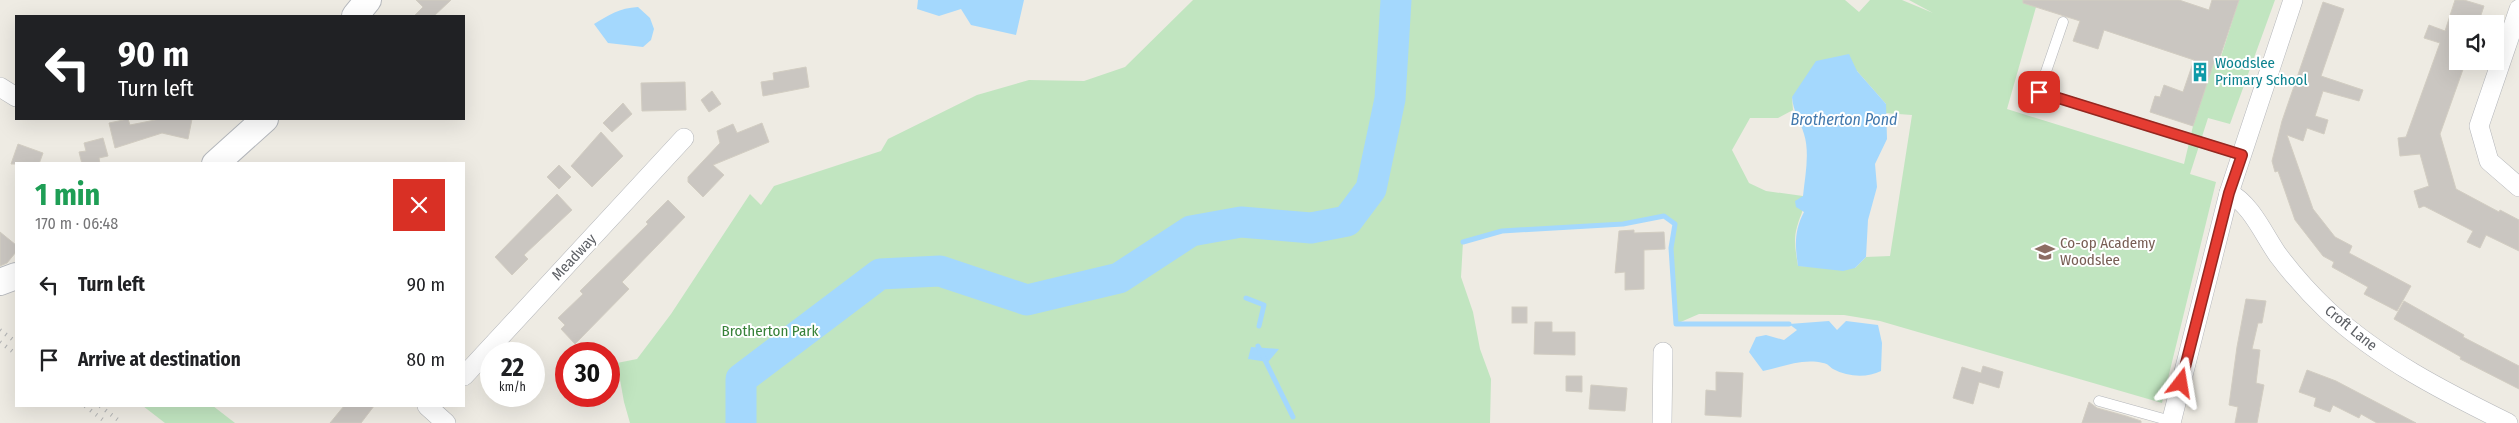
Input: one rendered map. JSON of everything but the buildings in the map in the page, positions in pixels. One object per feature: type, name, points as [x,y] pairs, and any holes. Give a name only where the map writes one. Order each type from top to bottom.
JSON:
[{"type":"main road","points":[[356,15],[368,0]]},
{"type":"main road","points":[[217,162],[263,120]]},
{"type":"main road","points":[[0,282],[15,276]]},
{"type":"street","points":[[2171,422],[2229,193],[2293,0]]},
{"type":"street","points":[[2519,9],[2479,126],[2489,161],[2519,187]]},
{"type":"street","points":[[0,87],[15,96]]},
{"type":"street","name":"Meadway","points":[[465,375],[684,138]]},
{"type":"street","name":"Croft Lane","points":[[2229,193],[2240,198],[2279,256],[2303,286],[2372,347],[2452,395],[2508,423]]},
{"type":"street","points":[[1662,423],[1663,352]]},
{"type":"street","points":[[432,408],[446,423]]},
{"type":"lane","points":[[2063,22],[2039,92],[2242,155]]},
{"type":"lane","points":[[2099,401],[2171,422]]},
{"type":"green space","name":"Brotherton Park","points":[[1193,0],[1845,0],[1859,12],[1870,0],[1902,0],[1933,13],[1909,0],[2038,0],[2007,109],[2184,164],[2193,126],[2214,62],[2219,63],[2239,0],[2275,0],[2230,124],[2208,118],[2190,174],[2216,182],[2162,403],[1880,321],[1844,315],[1699,314],[1676,324],[1671,248],[1675,224],[1664,216],[1623,224],[1502,231],[1463,242],[1461,277],[1473,312],[1480,349],[1491,379],[1490,423],[630,423],[620,380],[620,362],[637,359],[671,314],[750,194],[761,205],[774,186],[881,151],[888,139],[977,95],[1029,80],[1084,81],[1125,67]],"holes":[[[1857,71],[1886,104],[1885,113],[1912,115],[1890,256],[1866,257],[1855,268],[1798,266],[1795,237],[1803,210],[1803,196],[1766,191],[1749,183],[1732,150],[1750,118],[1778,118],[1793,110],[1792,97]]]},
{"type":"green space","points":[[144,407],[214,407],[235,423],[165,423]]},
{"type":"water","points":[[918,0],[1024,0],[1016,35],[971,25],[961,9],[939,16],[917,9]]},
{"type":"water","points":[[638,7],[650,18],[654,29],[651,40],[643,47],[608,43],[594,24],[620,10]]},
{"type":"water","name":"Brotherton Pond","points":[[1849,54],[1857,71],[1886,104],[1887,139],[1875,164],[1877,187],[1868,220],[1866,257],[1855,268],[1843,271],[1798,266],[1796,239],[1798,226],[1804,212],[1796,207],[1795,201],[1803,196],[1807,149],[1792,97],[1816,61]]},
{"type":"water","points":[[1829,321],[1837,330],[1846,321],[1878,325],[1882,343],[1881,371],[1864,376],[1851,375],[1839,372],[1824,363],[1808,362],[1763,371],[1749,352],[1756,337],[1766,335],[1784,340],[1797,330],[1789,324]]},
{"type":"water","points":[[1251,347],[1279,349],[1268,362],[1248,359]]},
{"type":"waterway","points":[[741,423],[741,379],[880,274],[940,271],[1027,300],[1119,278],[1191,231],[1241,222],[1311,228],[1347,221],[1371,189],[1390,99],[1396,0]]},
{"type":"waterway","points":[[1463,242],[1502,231],[1623,224],[1664,216],[1675,224],[1671,248],[1676,324],[1789,324]]},
{"type":"waterway","points":[[1246,298],[1264,305],[1259,326]]},
{"type":"waterway","points":[[1258,346],[1293,417]]},
{"type":"railway","points":[[0,330],[15,341]]},
{"type":"railway","points":[[0,342],[15,353]]},
{"type":"railway","points":[[86,407],[107,423]]},
{"type":"railway","points":[[101,407],[122,423]]},
{"type":"place","name":"Woodslee Primary School","points":[[2200,72]]},
{"type":"place","name":"Co-op Academy Woodslee","points":[[2045,252]]},
{"type":"route","points":[[2039,92],[2242,155],[2229,193],[2181,383]]}]
